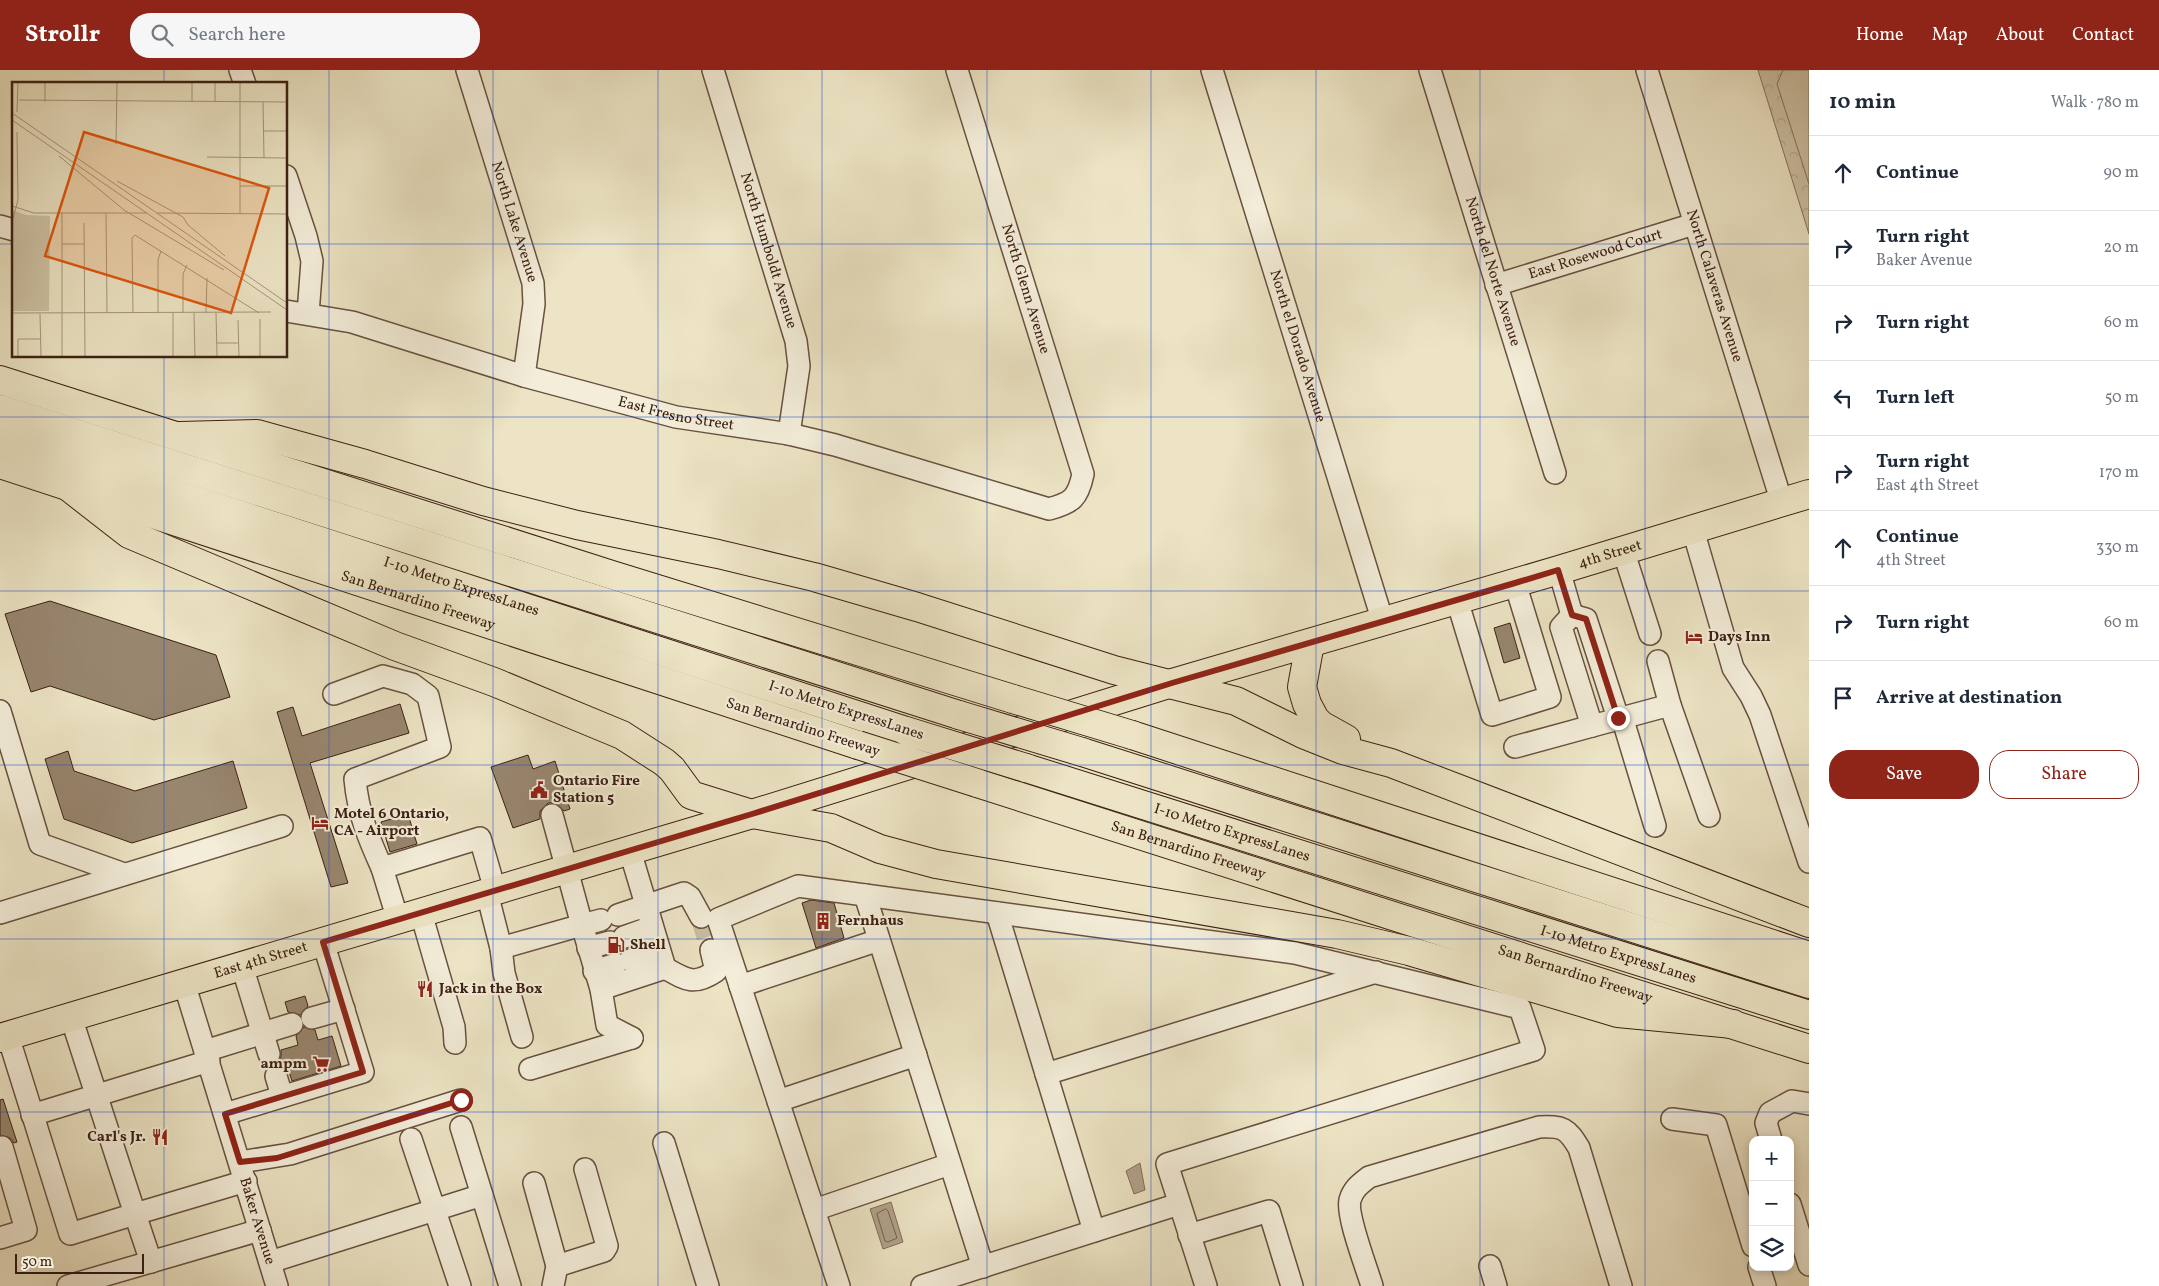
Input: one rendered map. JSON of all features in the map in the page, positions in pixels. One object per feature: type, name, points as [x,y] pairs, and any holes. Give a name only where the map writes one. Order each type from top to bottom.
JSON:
[{"type":"main road","points":[[0,380],[593,569],[1013,700],[1132,735],[1809,956]]},
{"type":"main road","name":"I-10 Metro ExpressLanes","points":[[0,409],[1809,984]]},
{"type":"main road","points":[[180,436],[257,434],[365,464],[483,501],[558,520],[718,554],[814,577],[1114,670],[1172,683],[1236,701],[1303,734],[1343,750],[1391,763],[1809,923]]},
{"type":"main road","name":"I-10 Metro ExpressLanes","points":[[0,437],[906,731],[1809,1015]]},
{"type":"main road","name":"San Bernardino Freeway","points":[[0,464],[858,745],[1809,1049]]},
{"type":"main road","points":[[70,488],[129,534],[395,646],[494,682],[622,735],[664,762],[672,769],[692,795],[752,814],[831,828],[880,849],[936,864],[1346,936],[1409,951],[1618,1013],[1733,1024]]},
{"type":"main road","name":"4th Street","points":[[752,814],[1172,683],[1515,583],[1809,494]]},
{"type":"main road","points":[[1310,643],[1302,687],[1315,719],[1332,732],[1374,752],[1391,763]]},
{"type":"main road","name":"East 4th Street","points":[[4,1037],[752,814]]},
{"type":"street","points":[[240,70],[244,82]]},
{"type":"street","name":"North Lake Avenue","points":[[467,70],[532,283],[534,304],[524,376]]},
{"type":"street","name":"North Humboldt Avenue","points":[[713,70],[796,341],[799,366],[789,434]]},
{"type":"street","name":"North Glenn Avenue","points":[[957,70],[1083,474],[1079,492],[1066,504]]},
{"type":"street","name":"North el Dorado Avenue","points":[[1212,70],[1383,622]]},
{"type":"street","name":"North del Norte Avenue","points":[[1430,70],[1555,473]]},
{"type":"street","name":"North Calaveras Avenue","points":[[1647,70],[1782,502]]},
{"type":"street","points":[[288,183],[312,261],[308,314]]},
{"type":"street","name":"East Rosewood Court","points":[[1496,285],[1694,224]]},
{"type":"street","name":"East Fresno Street","points":[[288,311],[352,322],[524,376],[676,417],[789,434],[835,445],[1048,509],[1066,504]]},
{"type":"street","points":[[1693,530],[1732,668],[1751,696],[1760,715],[1809,862]]},
{"type":"street","points":[[1624,550],[1650,634]]},
{"type":"street","points":[[1558,570],[1572,615]]},
{"type":"street","points":[[1457,600],[1492,715],[1550,697],[1515,583]]},
{"type":"street","points":[[1572,615],[1586,619],[1655,826]]},
{"type":"street","points":[[1572,615],[1561,627],[1592,726]]},
{"type":"street","points":[[1658,661],[1670,705],[1708,816]]},
{"type":"street","points":[[334,694],[383,676],[412,684],[428,696],[440,747],[355,779],[356,798],[363,824],[382,868],[409,916],[454,1028],[455,1043]]},
{"type":"street","points":[[1515,747],[1670,705]]},
{"type":"street","points":[[0,711],[40,844],[124,874]]},
{"type":"street","points":[[552,815],[568,869],[600,920]]},
{"type":"street","points":[[0,913],[282,826]]},
{"type":"street","points":[[382,868],[480,838],[504,973],[522,1037]]},
{"type":"street","points":[[630,851],[662,959],[687,981],[704,979],[716,971],[711,950]]},
{"type":"street","points":[[839,1286],[718,919],[798,886],[1296,952],[1520,1008],[1534,1050],[1167,1164],[1206,1286]]},
{"type":"street","points":[[501,948],[600,920],[684,893],[690,897],[701,917]]},
{"type":"street","points":[[865,895],[983,1267]]},
{"type":"street","points":[[997,912],[1094,1231]]},
{"type":"street","points":[[530,1069],[632,1038],[607,1024],[598,980],[588,948],[600,920]]},
{"type":"street","points":[[588,948],[652,927]]},
{"type":"street","points":[[740,986],[879,940]]},
{"type":"street","points":[[225,1114],[279,1086],[363,1072],[323,942]]},
{"type":"street","points":[[598,980],[623,962],[662,959]]},
{"type":"street","points":[[598,980],[662,959]]},
{"type":"street","points":[[242,966],[269,1054]]},
{"type":"street","points":[[1046,1074],[1376,972]]},
{"type":"street","name":"Baker Avenue","points":[[184,983],[277,1286]]},
{"type":"street","points":[[32,1115],[97,1095],[207,1056],[263,1033],[344,1009]]},
{"type":"street","points":[[71,1017],[151,1262]]},
{"type":"street","points":[[4,1037],[32,1115],[70,1234],[135,1214],[277,1158],[461,1100]]},
{"type":"street","points":[[778,1101],[916,1056]]},
{"type":"street","points":[[1770,1136],[1766,1123],[1770,1114],[1792,1101],[1809,1104]]},
{"type":"street","points":[[1672,1119],[1716,1126],[1749,1233]]},
{"type":"street","points":[[1372,1286],[1349,1202],[1355,1187],[1369,1177],[1539,1127],[1558,1126],[1571,1134],[1579,1148],[1621,1286]]},
{"type":"street","points":[[461,1127],[510,1286]]},
{"type":"street","points":[[411,1139],[460,1286]]},
{"type":"street","points":[[664,1143],[708,1286]]},
{"type":"street","points":[[0,1238],[26,1230],[2,1147]]},
{"type":"street","points":[[814,1210],[950,1164]]},
{"type":"street","points":[[534,1183],[555,1276],[604,1251],[607,1246],[584,1169]]},
{"type":"street","points":[[270,1262],[482,1195]]},
{"type":"street","points":[[922,1286],[1179,1204]]},
{"type":"street","points":[[1189,1235],[1268,1211],[1292,1286]]},
{"type":"street","points":[[1794,1217],[1809,1265]]},
{"type":"street","points":[[68,1286],[260,1230]]},
{"type":"street","points":[[1760,1271],[1765,1286]]},
{"type":"green space","points":[[1758,70],[1809,70],[1809,234]]},
{"type":"green space","points":[[1783,70],[1809,70],[1809,184],[1777,84]]},
{"type":"water","points":[[1140,1163],[1145,1190],[1134,1194],[1126,1171]]},
{"type":"water","points":[[891,1202],[903,1242],[883,1249],[870,1209]]},
{"type":"building","points":[[50,601],[216,655],[230,697],[154,720],[50,686],[31,692],[5,614]]},
{"type":"building","points":[[1510,623],[1520,658],[1504,663],[1494,628]]},
{"type":"building","name":"Motel 6 Ontario, CA - Airport","points":[[400,704],[409,733],[310,763],[348,883],[331,887],[277,712],[293,707],[302,736]]},
{"type":"building","points":[[68,751],[74,771],[135,791],[233,761],[247,808],[132,843],[64,819],[45,759]]},
{"type":"building","name":"Ontario Fire Station 5","points":[[528,755],[533,769],[555,761],[570,809],[564,811],[556,803],[548,803],[540,811],[540,819],[513,828],[491,767]]},
{"type":"building","points":[[408,814],[417,844],[390,852],[381,822]]},
{"type":"building","name":"Fernhaus","points":[[811,900],[834,903],[844,938],[816,948],[802,903]]},
{"type":"building","points":[[305,996],[308,1006],[300,1015],[288,1012],[285,1002]]},
{"type":"building","points":[[304,1027],[315,1030],[318,1040],[332,1036],[341,1066],[292,1081],[285,1067],[276,1064],[281,1057],[281,1050],[298,1045],[296,1036]]},
{"type":"building","points":[[3,1099],[17,1142],[14,1143],[10,1138],[0,1135],[0,1100]]},
{"type":"tunnel","points":[[701,917],[711,950]]},
{"type":"place","name":"Days Inn","points":[[1694,637]]},
{"type":"place","name":"Ontario Fire Station 5","points":[[539,790]]},
{"type":"place","name":"Motel 6 Ontario, CA - Airport","points":[[320,823]]},
{"type":"place","name":"Fernhaus","points":[[823,921]]},
{"type":"place","name":"Shell","points":[[616,945]]},
{"type":"place","name":"Jack in the Box","points":[[425,989]]},
{"type":"place","name":"ampm","points":[[321,1064]]},
{"type":"place","name":"Carl's Jr.","points":[[160,1137]]},
{"type":"route","points":[[461,1100],[277,1158],[240,1162],[225,1114],[363,1072],[323,942],[752,814],[1172,683],[1558,570],[1572,615],[1586,619],[1618,718]]}]
